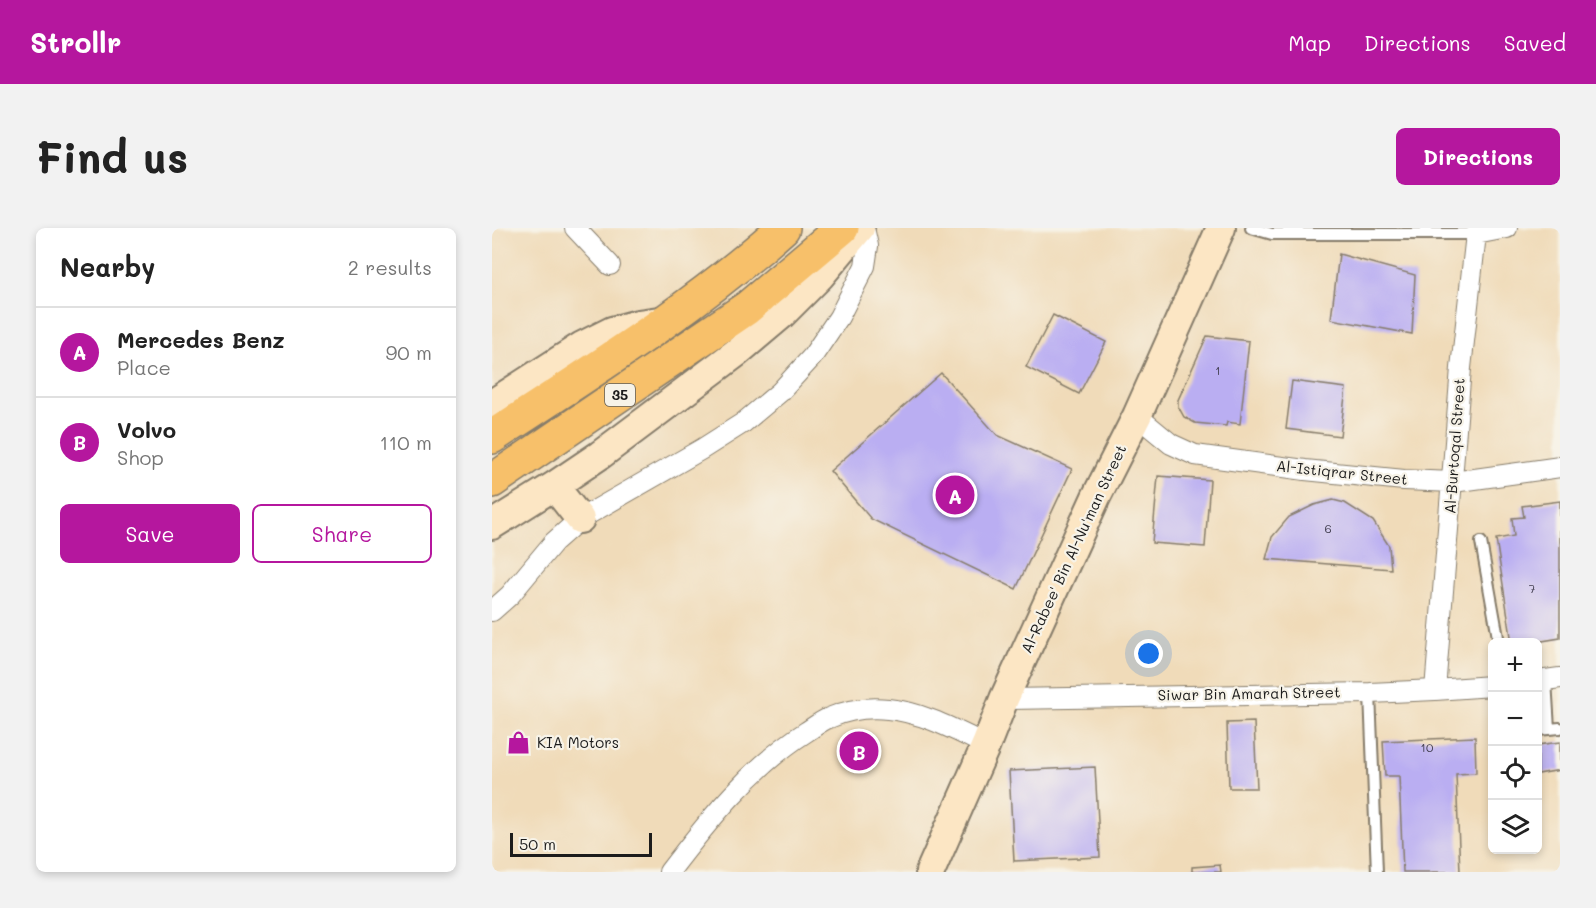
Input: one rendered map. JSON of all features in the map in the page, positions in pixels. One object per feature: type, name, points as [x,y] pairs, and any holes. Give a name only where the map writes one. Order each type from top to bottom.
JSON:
[{"type":"highway","name":"35","points":[[492,437],[655,328],[724,278],[783,228]]},
{"type":"highway","name":"35","points":[[492,481],[747,308],[842,228]]},
{"type":"main road","points":[[492,525],[554,486],[674,400],[736,352],[772,322],[820,276],[862,228]]},
{"type":"main road","name":"Al-Rabee' Bin Al-Nu'man Street","points":[[930,872],[1004,699],[1096,497],[1137,416],[1221,228]]},
{"type":"main road","points":[[492,404],[582,346],[612,331],[638,324],[655,328]]},
{"type":"main road","points":[[554,486],[580,519]]},
{"type":"street","points":[[575,228],[610,265]]},
{"type":"street","points":[[492,611],[510,595],[554,542],[580,519],[702,449],[743,423],[780,393],[812,357],[839,317],[865,266],[868,246],[862,228]]},
{"type":"street","points":[[1476,234],[1508,228]]},
{"type":"street","name":"Al-Burtoqal Street","points":[[1435,690],[1461,368],[1476,234]]},
{"type":"street","name":"Al-Istiqrar Street","points":[[1137,416],[1171,444],[1195,455],[1316,471],[1404,480],[1453,482],[1560,468]]},
{"type":"street","name":"Siwar Bin Amarah Street","points":[[1004,699],[1370,693],[1488,686]]},
{"type":"street","points":[[669,872],[736,791],[789,742],[829,718],[849,711],[869,709],[903,711],[945,725],[986,745]]},
{"type":"lane","points":[[1251,228],[1272,234],[1476,234]]},
{"type":"lane","points":[[1481,542],[1498,638]]},
{"type":"lane","points":[[1548,680],[1549,729]]},
{"type":"lane","points":[[1370,693],[1377,872]]},
{"type":"building","points":[[1339,254],[1415,275],[1412,334],[1331,319]]},
{"type":"building","points":[[1053,315],[1106,342],[1079,394],[1026,367]]},
{"type":"building","points":[[1207,336],[1249,341],[1240,424],[1227,422],[1226,426],[1195,423],[1184,417],[1178,406],[1178,400]]},
{"type":"building","points":[[941,373],[997,435],[1072,469],[1016,589],[871,519],[830,471]]},
{"type":"building","points":[[1292,381],[1346,388],[1340,436],[1286,429]]},
{"type":"building","points":[[1158,476],[1210,480],[1205,547],[1152,543]]},
{"type":"building","points":[[1333,500],[1345,503],[1373,521],[1389,546],[1391,569],[1266,559],[1272,537],[1289,517],[1314,505]]},
{"type":"building","points":[[1560,501],[1560,638],[1542,641],[1542,638],[1511,638],[1496,539],[1514,536],[1512,518],[1524,517],[1522,506]]},
{"type":"building","points":[[1254,722],[1257,788],[1229,788],[1227,723]]},
{"type":"building","points":[[1475,737],[1476,773],[1456,774],[1460,872],[1403,872],[1399,776],[1385,776],[1383,741]]},
{"type":"building","points":[[1560,742],[1560,770],[1542,773],[1542,744]]},
{"type":"building","points":[[1095,767],[1100,857],[1014,861],[1009,771]]},
{"type":"building","points":[[1220,865],[1221,872],[1192,872],[1192,867]]},
{"type":"place","name":"Mercedes Benz","points":[[955,495]]},
{"type":"place","name":"KIA Motors","points":[[519,743]]},
{"type":"place","name":"Volvo","points":[[859,751]]}]
